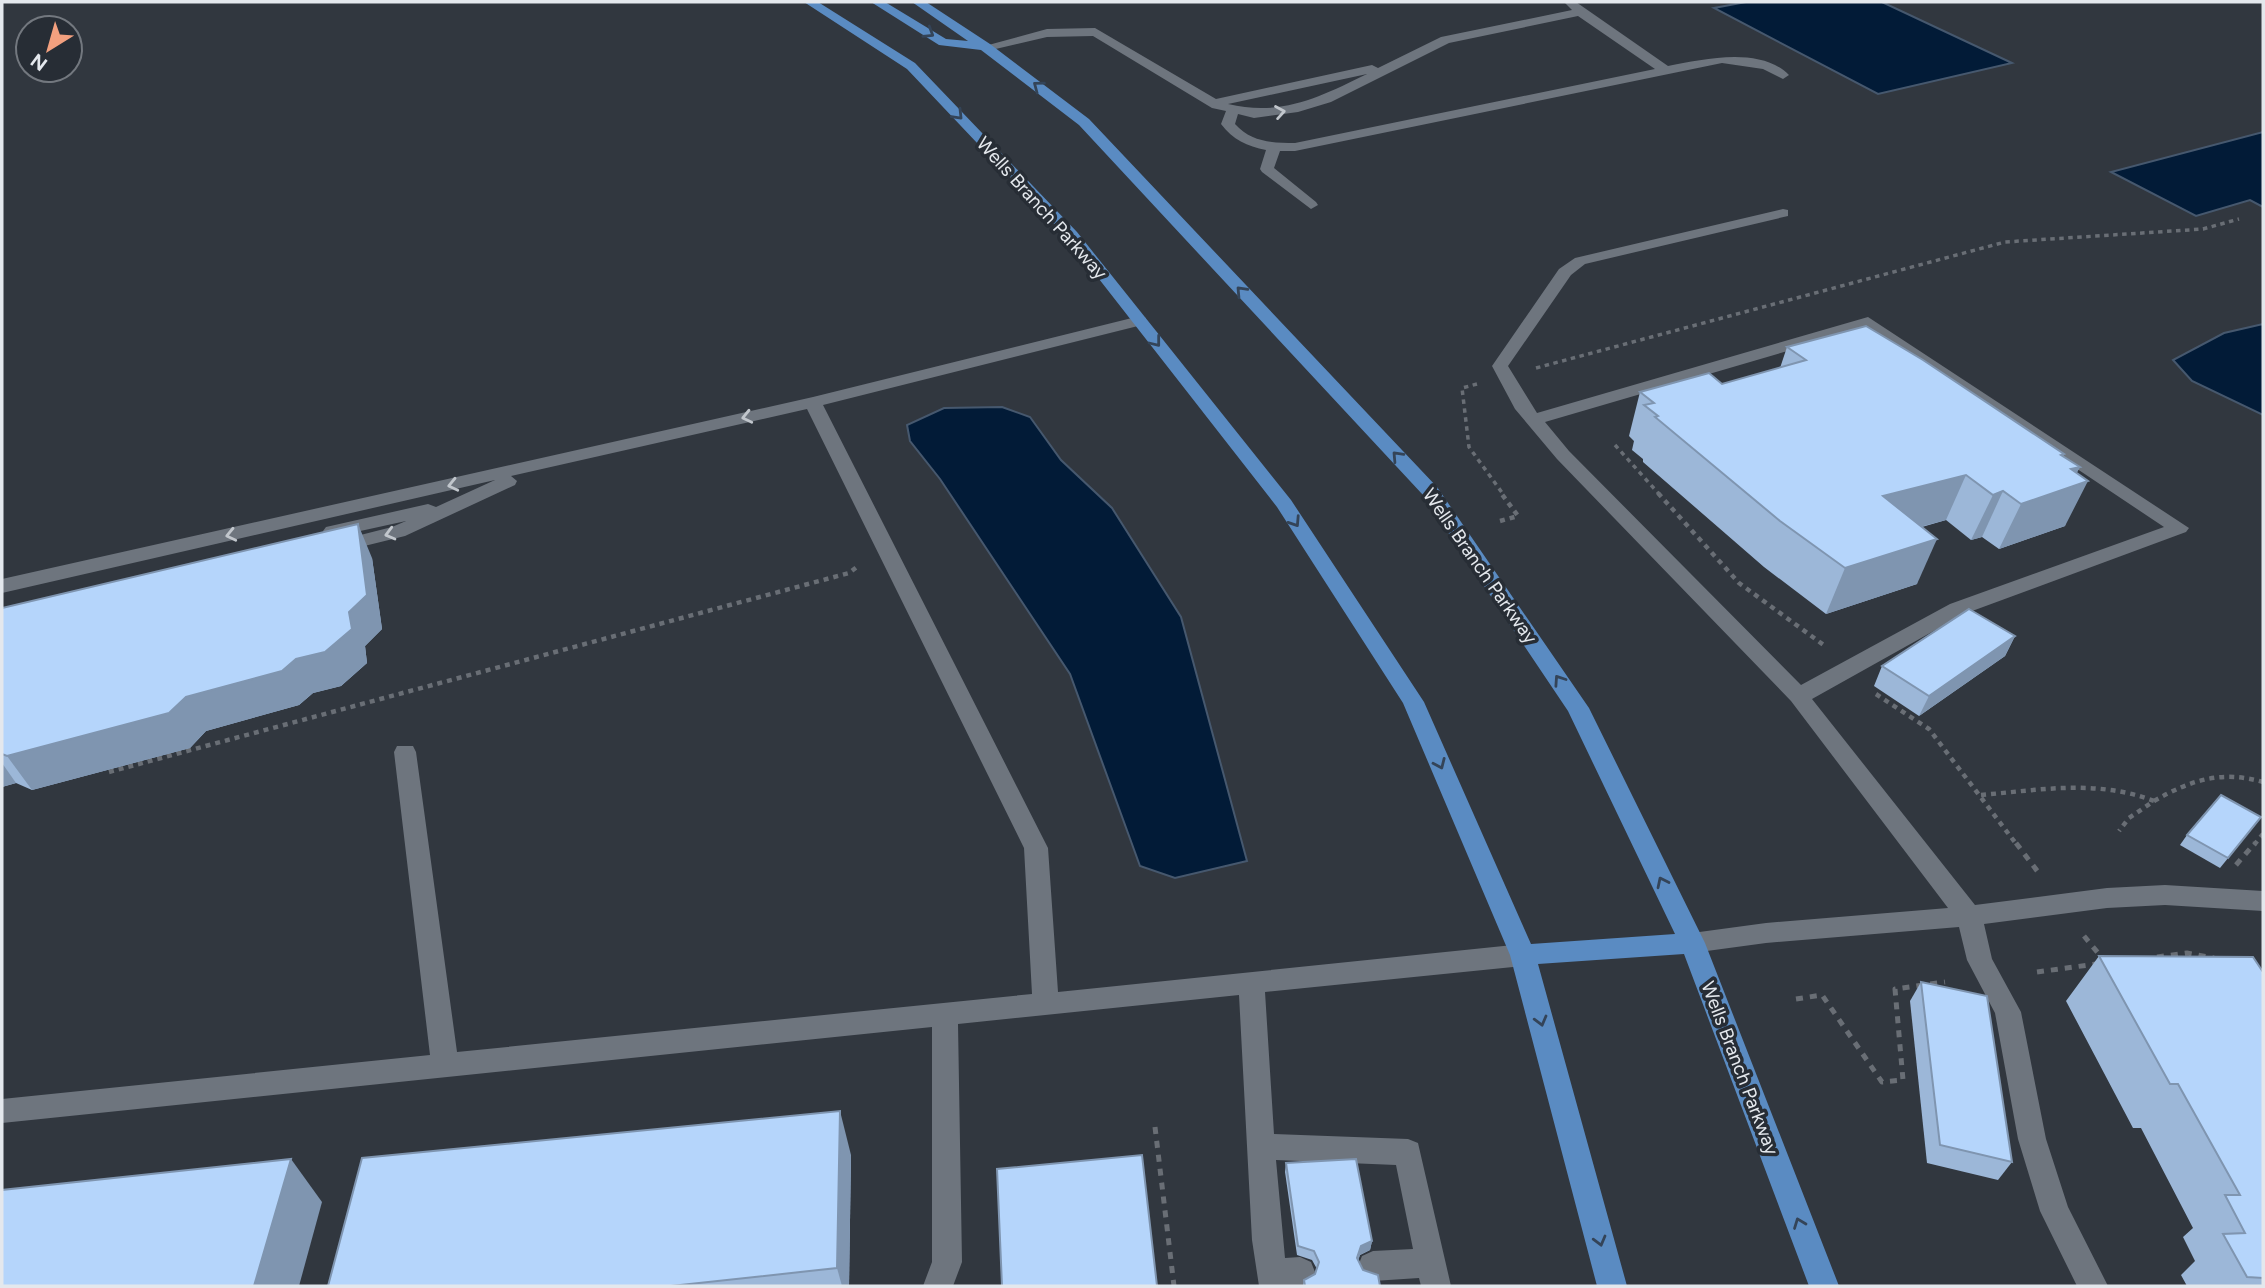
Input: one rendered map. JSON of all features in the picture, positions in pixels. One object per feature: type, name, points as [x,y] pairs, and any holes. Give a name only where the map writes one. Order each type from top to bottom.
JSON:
[{"type":"main road","name":"Wells Branch Parkway","points":[[810,2],[911,66],[1072,235],[1283,503],[1413,702],[1523,956],[1612,1286]]},
{"type":"main road","points":[[877,2],[943,42],[986,47]]},
{"type":"main road","name":"Wells Branch Parkway","points":[[918,2],[986,47],[1084,122],[1430,491],[1578,708],[1692,943],[1824,1286]]},
{"type":"main road","points":[[1523,956],[1692,943]]},
{"type":"lane","points":[[1570,2],[1580,12],[1665,70]]},
{"type":"lane","points":[[986,47],[1047,33],[1095,32],[1214,103],[1254,114],[1293,109],[1326,99],[1445,40],[1580,12]]},
{"type":"lane","points":[[1233,110],[1228,124],[1235,134],[1274,148],[1295,147],[1722,59],[1766,66],[1783,75]]},
{"type":"lane","points":[[1214,103],[1300,82],[1401,64]]},
{"type":"lane","points":[[1274,148],[1267,169],[1311,205]]},
{"type":"lane","points":[[1783,213],[1580,261],[1565,272],[1500,366],[1521,405],[1563,455],[1799,696],[1969,916],[1980,960],[2008,1012],[2032,1139],[2055,1211],[2093,1286]]},
{"type":"lane","points":[[2,586],[813,402],[1140,321]]},
{"type":"lane","points":[[1533,420],[1868,322],[2179,528],[1957,609],[1799,696]]},
{"type":"lane","points":[[813,402],[1036,848],[1046,1004]]},
{"type":"lane","points":[[319,551],[398,532],[541,465]]},
{"type":"lane","points":[[300,539],[464,503]]},
{"type":"lane","points":[[405,752],[445,1066]]},
{"type":"lane","points":[[1692,943],[1766,933],[1969,916],[2153,896],[2263,901]]},
{"type":"lane","points":[[2,1111],[1523,956]]},
{"type":"lane","points":[[1251,984],[1261,1147],[1282,1277]]},
{"type":"lane","points":[[939,1286],[947,1262],[945,1015]]},
{"type":"lane","points":[[1261,1147],[1408,1152],[1434,1275],[1373,1266]]},
{"type":"path","points":[[1615,445],[1739,583],[1829,648]]},
{"type":"path","points":[[109,772],[849,573],[857,569],[857,554]]},
{"type":"path","points":[[1876,694],[1929,729],[2038,872]]},
{"type":"path","points":[[2119,831],[2129,818],[2192,779],[2216,774],[2263,782]]},
{"type":"path","points":[[1980,795],[2106,785],[2132,790],[2154,801]]},
{"type":"path","points":[[2233,870],[2263,834]]},
{"type":"path","points":[[2037,972],[2106,963],[2080,929]]},
{"type":"path","points":[[2147,958],[2187,953],[2225,960]]},
{"type":"path","points":[[1796,999],[1822,995],[1882,1082],[1903,1080],[1895,989],[1945,982]]},
{"type":"path","points":[[1155,1126],[1174,1286]]},
{"type":"water","points":[[1746,2],[1882,2],[2012,63],[1878,94],[1714,8]]},
{"type":"water","points":[[2263,132],[2263,207],[2250,200],[2196,216],[2111,172]]},
{"type":"water","points":[[2263,324],[2263,415],[2192,381],[2173,360],[2224,333]]},
{"type":"water","points":[[1002,407],[1030,417],[1061,460],[1112,508],[1181,617],[1247,861],[1175,878],[1140,866],[1070,674],[940,479],[910,441],[907,425],[944,408]]},
{"type":"building","points":[[1866,326],[1923,360],[2064,454],[2061,455],[2080,467],[2071,469],[2088,481],[2021,504],[2003,491],[1993,495],[1966,475],[1883,496],[1937,539],[1845,568],[1780,521],[1644,405],[1654,403],[1640,392],[1709,373],[1722,384],[1806,360],[1787,347]]},
{"type":"building","points":[[358,524],[367,595],[349,612],[352,629],[325,652],[296,659],[282,671],[186,697],[169,713],[7,756],[2,754],[2,608]]},
{"type":"building","points":[[1969,609],[2015,636],[1929,696],[1882,666]]},
{"type":"building","points":[[2221,795],[2261,817],[2228,858],[2187,835]]},
{"type":"building","points":[[2099,956],[2253,957],[2263,972],[2263,1278],[2247,1277],[2223,1234],[2245,1233],[2225,1195],[2240,1195],[2178,1084],[2170,1084]]},
{"type":"building","points":[[1921,982],[1987,996],[2012,1162],[1940,1145]]},
{"type":"building","points":[[840,1111],[837,1268],[671,1286],[328,1286],[362,1158]]},
{"type":"building","points":[[1142,1155],[1157,1286],[1002,1286],[997,1169]]},
{"type":"building","points":[[291,1159],[254,1286],[2,1286],[2,1190]]},
{"type":"building","points":[[1356,1159],[1372,1241],[1361,1246],[1357,1258],[1363,1270],[1378,1275],[1380,1286],[1305,1286],[1304,1280],[1315,1274],[1319,1262],[1314,1251],[1298,1246],[1286,1163]]}]
